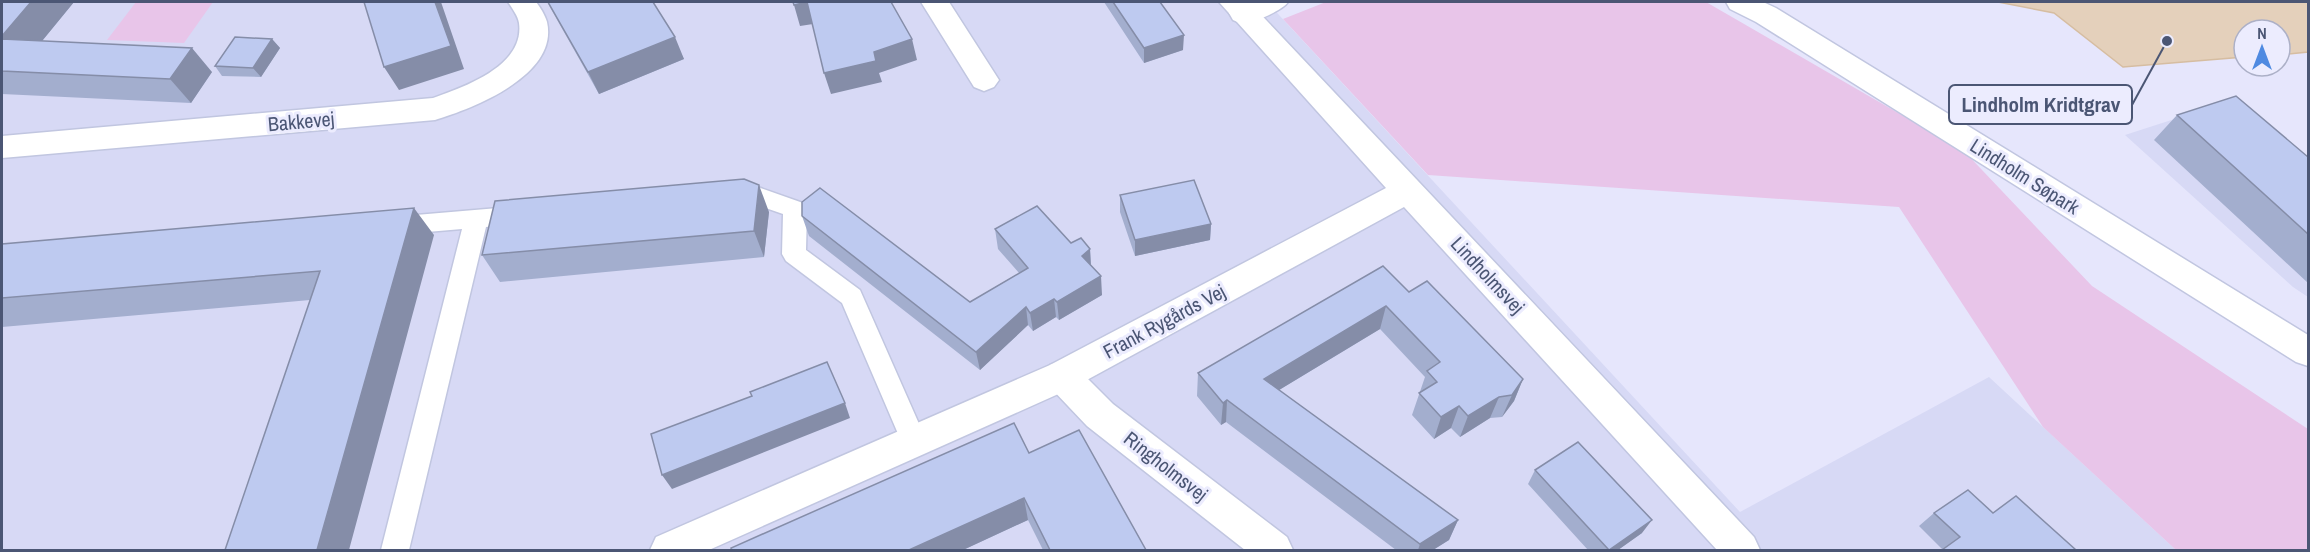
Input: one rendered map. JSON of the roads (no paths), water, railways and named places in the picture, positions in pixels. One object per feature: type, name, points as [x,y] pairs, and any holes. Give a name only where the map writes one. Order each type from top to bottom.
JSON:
[{"type":"street","name":"Bakkevej","points":[[2,147],[435,109],[477,94],[503,78],[523,59],[531,42],[533,23],[522,2]]},
{"type":"street","points":[[935,2],[984,80]]},
{"type":"street","points":[[1238,7],[1274,2]]},
{"type":"street","name":"Lindholm Søpark","points":[[1740,2],[1766,15],[2308,352]]},
{"type":"street","name":"Lindholmsvej","points":[[1238,7],[1741,550]]},
{"type":"street","name":"Frank Rygårds Vej","points":[[669,550],[1062,376],[1409,190]]},
{"type":"street","name":"Ringholmsvej","points":[[1062,376],[1100,415],[1274,550]]},
{"type":"lane","points":[[708,199],[755,195],[795,209],[794,254],[851,297],[914,442]]},
{"type":"lane","points":[[374,228],[545,213]]},
{"type":"lane","points":[[395,550],[476,219]]},
{"type":"place","name":"Lindholm Kridtgrav","points":[[2167,41]]}]
